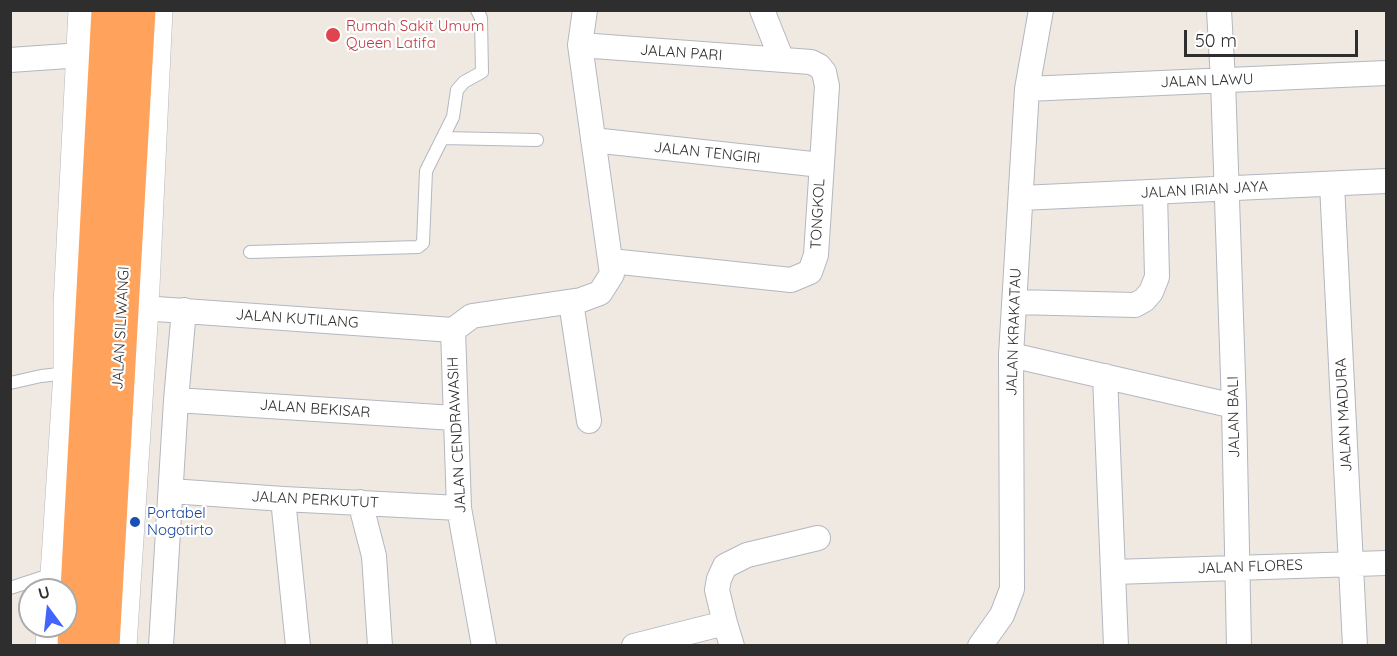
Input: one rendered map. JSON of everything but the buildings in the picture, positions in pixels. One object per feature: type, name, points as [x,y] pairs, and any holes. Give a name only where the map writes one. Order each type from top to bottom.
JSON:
[{"type":"highway","name":"JALAN SILIWANGI","points":[[74,578],[79,372],[108,10]]},
{"type":"highway","name":"JALAN SILIWANGI","points":[[76,578],[134,328],[139,10]]},
{"type":"highway","name":"JALAN SILIWANGI","points":[[78,596],[103,645]]},
{"type":"street","points":[[79,372],[70,305],[85,10]]},
{"type":"street","points":[[120,645],[134,328],[156,10]]},
{"type":"street","points":[[453,330],[472,316],[571,302],[600,293],[612,274],[580,45],[585,10]]},
{"type":"street","points":[[762,10],[782,60]]},
{"type":"street","name":"JALAN KRAKATAU","points":[[983,645],[1002,615],[1012,589],[1011,355],[1027,88],[1041,10]]},
{"type":"street","name":"JALAN BALI","points":[[1219,10],[1234,406],[1239,645]]},
{"type":"street","name":"JALAN PARI","points":[[580,45],[782,60]]},
{"type":"street","points":[[10,60],[82,55]]},
{"type":"street","name":"TONGKOL","points":[[611,261],[791,280],[810,272],[816,255],[826,98],[824,72],[811,62],[782,60]]},
{"type":"street","name":"JALAN LAWU","points":[[1027,88],[1386,73]]},
{"type":"street","name":"JALAN TENGIRI","points":[[593,140],[821,165]]},
{"type":"street","name":"JALAN IRIAN JAYA","points":[[1021,198],[1386,181]]},
{"type":"street","name":"JALAN MADURA","points":[[1332,184],[1356,645]]},
{"type":"street","points":[[1015,302],[1135,305],[1144,300],[1151,292],[1157,276],[1155,192]]},
{"type":"street","points":[[571,302],[590,421]]},
{"type":"street","points":[[160,645],[184,310]]},
{"type":"street","name":"JALAN KUTILANG","points":[[134,328],[184,310],[453,330]]},
{"type":"street","name":"JALAN CENDRAWASIH","points":[[453,330],[454,418],[459,508],[484,645]]},
{"type":"street","points":[[1011,355],[1234,406]]},
{"type":"street","points":[[1105,376],[1116,645]]},
{"type":"street","name":"JALAN BEKISAR","points":[[176,400],[454,418]]},
{"type":"street","name":"JALAN PERKUTUT","points":[[171,491],[459,508]]},
{"type":"street","points":[[283,499],[298,645]]},
{"type":"street","points":[[360,502],[374,556],[380,645]]},
{"type":"street","points":[[634,645],[728,634],[717,590],[725,566],[747,555],[818,538]]},
{"type":"street","name":"JALAN FLORES","points":[[1114,572],[1386,563]]},
{"type":"lane","points":[[250,252],[418,247],[423,243],[426,171],[453,117],[457,90],[464,82],[482,72],[481,18],[477,10]]},
{"type":"lane","points":[[443,138],[537,140]]},
{"type":"lane","points":[[10,383],[41,376],[79,372]]},
{"type":"place","name":"Rumah Sakit Umum Queen Latifa","points":[[333,35]]},
{"type":"place","name":"Portabel Nogotirto","points":[[135,522]]}]
